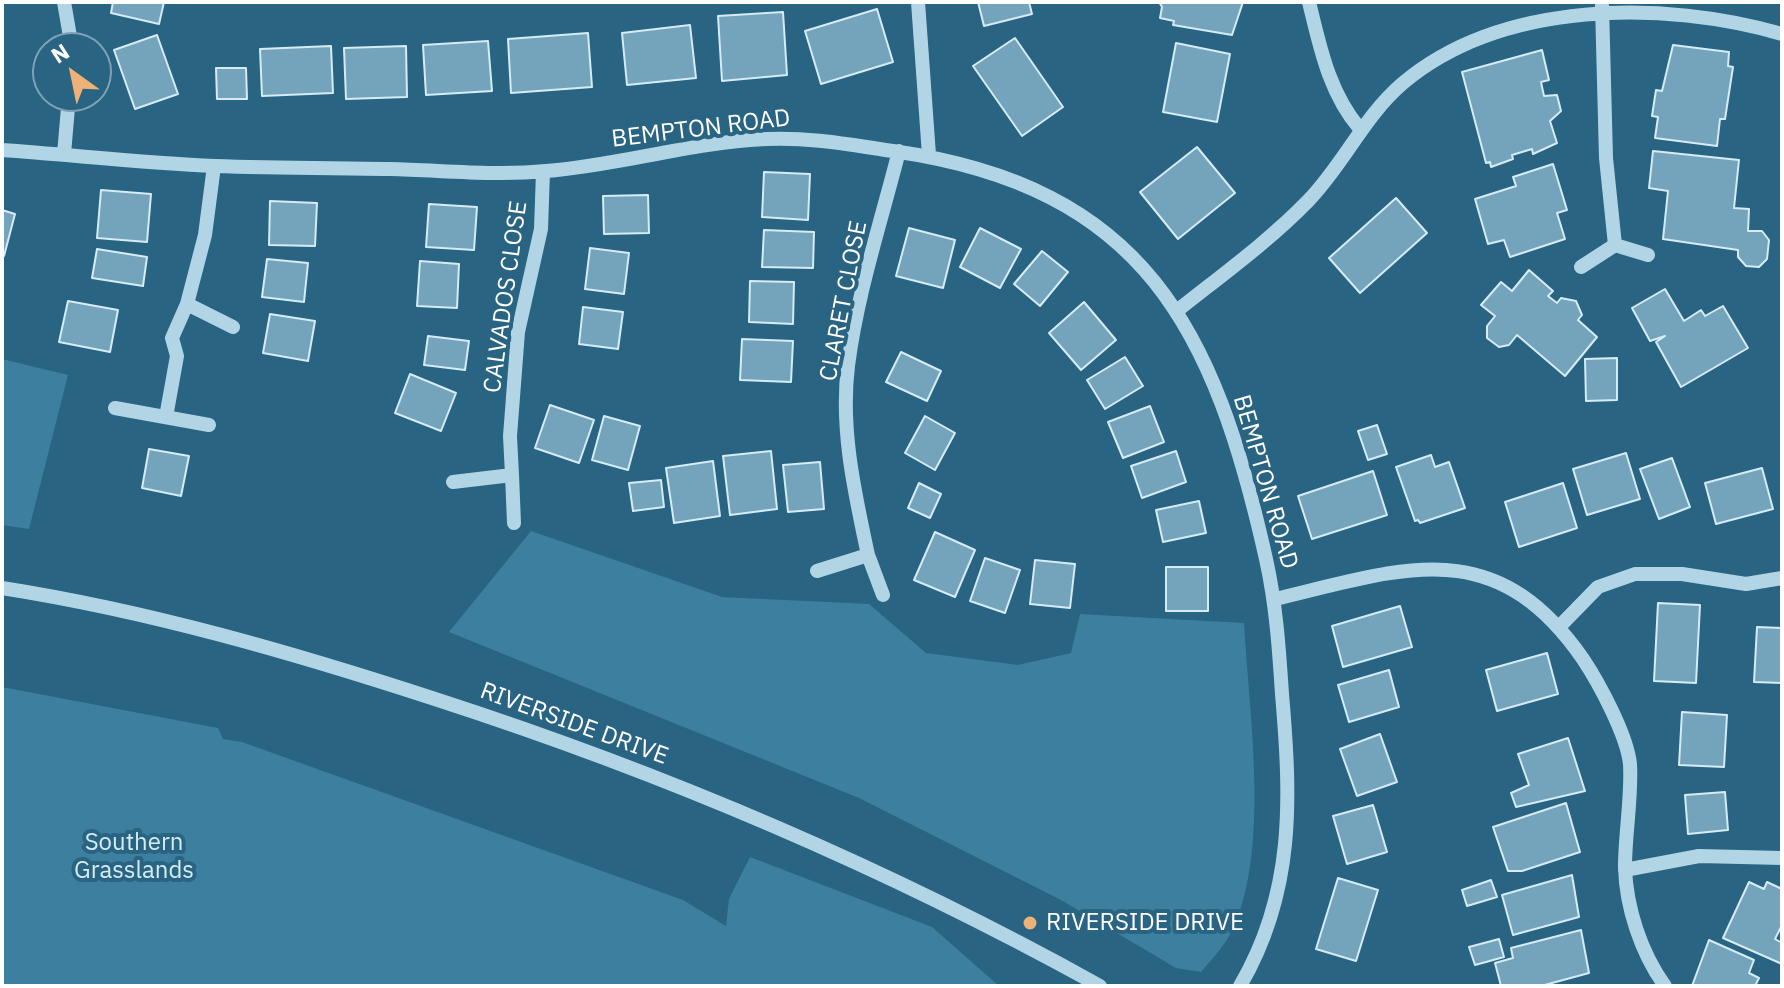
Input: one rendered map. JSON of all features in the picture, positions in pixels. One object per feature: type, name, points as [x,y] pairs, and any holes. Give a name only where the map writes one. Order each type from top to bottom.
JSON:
[{"type":"street","points":[[64,2],[69,32]]},
{"type":"street","points":[[918,2],[929,155]]},
{"type":"street","points":[[1309,2],[1325,66],[1349,116],[1360,129]]},
{"type":"street","points":[[1602,5],[1606,158],[1615,245]]},
{"type":"street","points":[[1178,310],[1261,244],[1308,201],[1332,174],[1360,129],[1402,84],[1444,52],[1489,30],[1540,13],[1602,5],[1686,8],[1761,25],[1782,34]]},
{"type":"street","points":[[64,154],[68,112]]},
{"type":"street","name":"BEMPTON ROAD","points":[[2,150],[214,166],[543,172],[764,139],[820,139],[929,155],[1008,176],[1060,200],[1108,232],[1178,310],[1214,388],[1261,538],[1275,599],[1289,806],[1273,918],[1259,953],[1240,986]]},
{"type":"street","name":"CLARET CLOSE","points":[[883,595],[868,555],[855,496],[847,428],[848,368],[899,151]]},
{"type":"street","points":[[166,417],[177,356],[172,338],[187,304],[205,235],[214,166]]},
{"type":"street","name":"CALVADOS CLOSE","points":[[514,523],[510,436],[518,332],[541,229],[543,172]]},
{"type":"street","points":[[1581,267],[1615,245],[1648,255]]},
{"type":"street","points":[[187,304],[233,327]]},
{"type":"street","points":[[115,408],[209,425]]},
{"type":"street","points":[[453,482],[512,475]]},
{"type":"street","points":[[817,571],[868,555]]},
{"type":"street","points":[[1275,599],[1427,566],[1493,581],[1528,597],[1560,626],[1602,687],[1630,761],[1625,870],[1636,929],[1665,986]]},
{"type":"street","points":[[1560,626],[1598,587],[1635,574],[1682,574],[1746,584],[1782,578]]},
{"type":"street","name":"RIVERSIDE DRIVE","points":[[2,588],[237,640],[353,672],[580,746],[729,804],[899,879],[1100,986]]},
{"type":"street","points":[[1625,870],[1699,856],[1782,858]]},
{"type":"green space","points":[[2,359],[68,375],[29,529],[2,525]]},
{"type":"green space","points":[[531,531],[722,597],[869,604],[926,653],[1018,665],[1071,653],[1080,614],[1244,623],[1254,814],[1246,889],[1229,936],[1201,972],[1176,968],[1061,900],[859,798],[449,632]]},
{"type":"green space","name":"Southern Grasslands","points":[[2,687],[218,728],[223,739],[242,742],[683,900],[726,926],[729,899],[750,857],[932,927],[999,986],[2,986]]},
{"type":"building","points":[[113,2],[164,2],[159,24],[111,13]]},
{"type":"building","points":[[978,2],[1029,2],[1032,14],[984,26]]},
{"type":"building","points":[[1159,2],[1243,2],[1232,35],[1173,25],[1174,21],[1160,18],[1162,7]]},
{"type":"building","points":[[877,9],[893,62],[821,84],[805,31]]},
{"type":"building","points":[[783,12],[787,75],[722,81],[718,16]]},
{"type":"building","points":[[690,25],[696,78],[627,85],[622,33]]},
{"type":"building","points":[[588,33],[592,87],[511,93],[508,39]]},
{"type":"building","points":[[157,35],[178,94],[135,109],[114,50]]},
{"type":"building","points":[[1015,38],[1063,107],[1022,136],[973,66]]},
{"type":"building","points":[[488,41],[492,91],[426,95],[423,45]]},
{"type":"building","points":[[1176,43],[1230,54],[1217,122],[1163,112]]},
{"type":"building","points":[[1673,45],[1729,52],[1728,66],[1733,67],[1725,119],[1720,119],[1717,146],[1655,138],[1658,117],[1652,116],[1656,90],[1662,91]]},
{"type":"building","points":[[331,46],[333,93],[262,96],[260,49]]},
{"type":"building","points":[[406,46],[407,97],[346,99],[344,48]]},
{"type":"building","points":[[1542,50],[1549,80],[1541,82],[1544,96],[1557,95],[1561,111],[1550,121],[1557,143],[1533,154],[1532,149],[1512,155],[1513,159],[1491,167],[1490,162],[1486,163],[1462,72]]},
{"type":"building","points":[[216,68],[246,68],[247,99],[217,99]]},
{"type":"building","points":[[1197,147],[1235,193],[1178,239],[1140,192]]},
{"type":"building","points":[[1653,151],[1739,160],[1734,208],[1749,209],[1748,231],[1762,231],[1769,240],[1767,259],[1759,267],[1746,266],[1738,257],[1738,250],[1663,239],[1668,191],[1649,188]]},
{"type":"building","points":[[1553,164],[1567,210],[1557,213],[1565,239],[1510,257],[1504,240],[1488,244],[1475,199],[1516,186],[1513,177]]},
{"type":"building","points":[[764,172],[810,174],[808,220],[762,217]]},
{"type":"building","points":[[101,190],[151,194],[147,242],[97,238]]},
{"type":"building","points":[[648,195],[649,233],[604,234],[603,196]]},
{"type":"building","points":[[1396,198],[1427,233],[1360,293],[1329,258]]},
{"type":"building","points":[[270,201],[317,203],[315,246],[269,245]]},
{"type":"building","points":[[429,204],[477,207],[474,250],[426,247]]},
{"type":"building","points":[[2,210],[15,214],[4,256],[2,256]]},
{"type":"building","points":[[909,228],[955,240],[943,288],[896,276]]},
{"type":"building","points":[[980,228],[1021,249],[1000,288],[960,267]]},
{"type":"building","points":[[764,230],[814,232],[813,268],[762,267]]},
{"type":"building","points":[[590,248],[629,253],[624,294],[585,289]]},
{"type":"building","points":[[97,249],[147,257],[143,286],[92,278]]},
{"type":"building","points":[[1042,251],[1068,272],[1040,306],[1014,284]]},
{"type":"building","points":[[267,259],[308,263],[304,302],[262,297]]},
{"type":"building","points":[[420,261],[459,264],[457,308],[417,306]]},
{"type":"building","points":[[1529,270],[1553,291],[1548,296],[1557,303],[1561,298],[1576,301],[1582,315],[1578,320],[1597,337],[1565,376],[1517,335],[1509,345],[1499,347],[1487,338],[1487,326],[1495,316],[1481,305],[1501,282],[1512,291]]},
{"type":"building","points":[[750,281],[794,282],[793,324],[749,322]]},
{"type":"building","points":[[1665,289],[1684,321],[1701,310],[1705,316],[1723,306],[1748,348],[1681,387],[1656,342],[1665,336],[1650,341],[1632,308]]},
{"type":"building","points":[[68,301],[118,310],[110,352],[59,342]]},
{"type":"building","points":[[1084,302],[1116,340],[1081,370],[1049,333]]},
{"type":"building","points":[[583,307],[623,312],[618,349],[579,344]]},
{"type":"building","points":[[270,314],[315,321],[308,361],[263,353]]},
{"type":"building","points":[[428,336],[469,341],[465,370],[424,365]]},
{"type":"building","points":[[742,339],[793,341],[791,382],[740,380]]},
{"type":"building","points":[[901,352],[941,371],[927,401],[886,382]]},
{"type":"building","points":[[1125,357],[1143,386],[1105,409],[1087,380]]},
{"type":"building","points":[[1617,358],[1617,400],[1586,401],[1585,359]]},
{"type":"building","points":[[410,374],[456,393],[441,431],[395,413]]},
{"type":"building","points":[[550,405],[594,420],[579,463],[535,448]]},
{"type":"building","points":[[1150,406],[1164,442],[1123,458],[1108,422]]},
{"type":"building","points":[[604,416],[640,426],[628,470],[592,460]]},
{"type":"building","points":[[925,416],[955,433],[935,470],[905,453]]},
{"type":"building","points":[[1377,425],[1387,454],[1368,460],[1358,431]]},
{"type":"building","points":[[149,449],[189,456],[181,496],[142,488]]},
{"type":"building","points":[[771,451],[777,509],[730,515],[723,456]]},
{"type":"building","points":[[1176,451],[1186,482],[1142,498],[1131,466]]},
{"type":"building","points":[[1626,453],[1640,499],[1587,515],[1573,469]]},
{"type":"building","points":[[1431,455],[1435,467],[1449,462],[1465,508],[1420,523],[1415,521],[1396,467]]},
{"type":"building","points":[[1672,458],[1690,507],[1659,519],[1640,469]]},
{"type":"building","points":[[713,461],[720,516],[674,523],[666,468]]},
{"type":"building","points":[[820,462],[824,509],[788,512],[783,465]]},
{"type":"building","points":[[1762,468],[1773,509],[1716,524],[1705,483]]},
{"type":"building","points":[[1373,471],[1387,515],[1312,539],[1298,496]]},
{"type":"building","points":[[661,480],[664,507],[633,511],[629,483]]},
{"type":"building","points":[[919,483],[941,494],[930,518],[908,508]]},
{"type":"building","points":[[1563,483],[1577,528],[1519,547],[1505,502]]},
{"type":"building","points":[[1199,501],[1206,533],[1163,542],[1156,510]]},
{"type":"building","points":[[935,532],[975,550],[955,597],[914,580]]},
{"type":"building","points":[[985,558],[1020,570],[1005,613],[970,601]]},
{"type":"building","points":[[1035,560],[1075,564],[1070,608],[1030,604]]},
{"type":"building","points":[[1166,567],[1208,567],[1208,611],[1166,611]]},
{"type":"building","points":[[1658,603],[1700,605],[1696,683],[1654,681]]},
{"type":"building","points":[[1400,606],[1412,647],[1343,667],[1332,626]]},
{"type":"building","points":[[1757,627],[1782,628],[1782,683],[1754,682]]},
{"type":"building","points":[[1547,653],[1558,694],[1497,711],[1486,670]]},
{"type":"building","points":[[1389,670],[1399,707],[1349,722],[1338,685]]},
{"type":"building","points":[[1682,712],[1727,715],[1724,767],[1679,765]]},
{"type":"building","points":[[1380,734],[1397,782],[1357,796],[1340,749]]},
{"type":"building","points":[[1568,738],[1585,791],[1516,807],[1511,793],[1529,785],[1518,754]]},
{"type":"building","points":[[1725,792],[1728,830],[1688,834],[1685,795]]},
{"type":"building","points":[[1566,803],[1580,852],[1522,871],[1508,871],[1493,827]]},
{"type":"building","points":[[1373,805],[1387,852],[1347,864],[1333,816]]},
{"type":"building","points":[[1572,875],[1579,917],[1513,935],[1502,895]]},
{"type":"building","points":[[1338,878],[1378,890],[1356,961],[1316,949]]},
{"type":"building","points":[[1491,880],[1497,897],[1467,906],[1462,890]]},
{"type":"building","points":[[1749,882],[1764,889],[1767,882],[1782,889],[1782,925],[1775,939],[1782,943],[1782,964],[1723,938]]},
{"type":"building","points":[[1581,930],[1589,973],[1541,986],[1501,986],[1495,963],[1513,958],[1511,948]]},
{"type":"building","points":[[1499,939],[1504,957],[1475,965],[1469,947]]},
{"type":"building","points":[[1709,940],[1754,960],[1749,973],[1759,978],[1755,986],[1692,986]]},
{"type":"place","name":"RIVERSIDE DRIVE","points":[[1030,923]]}]
